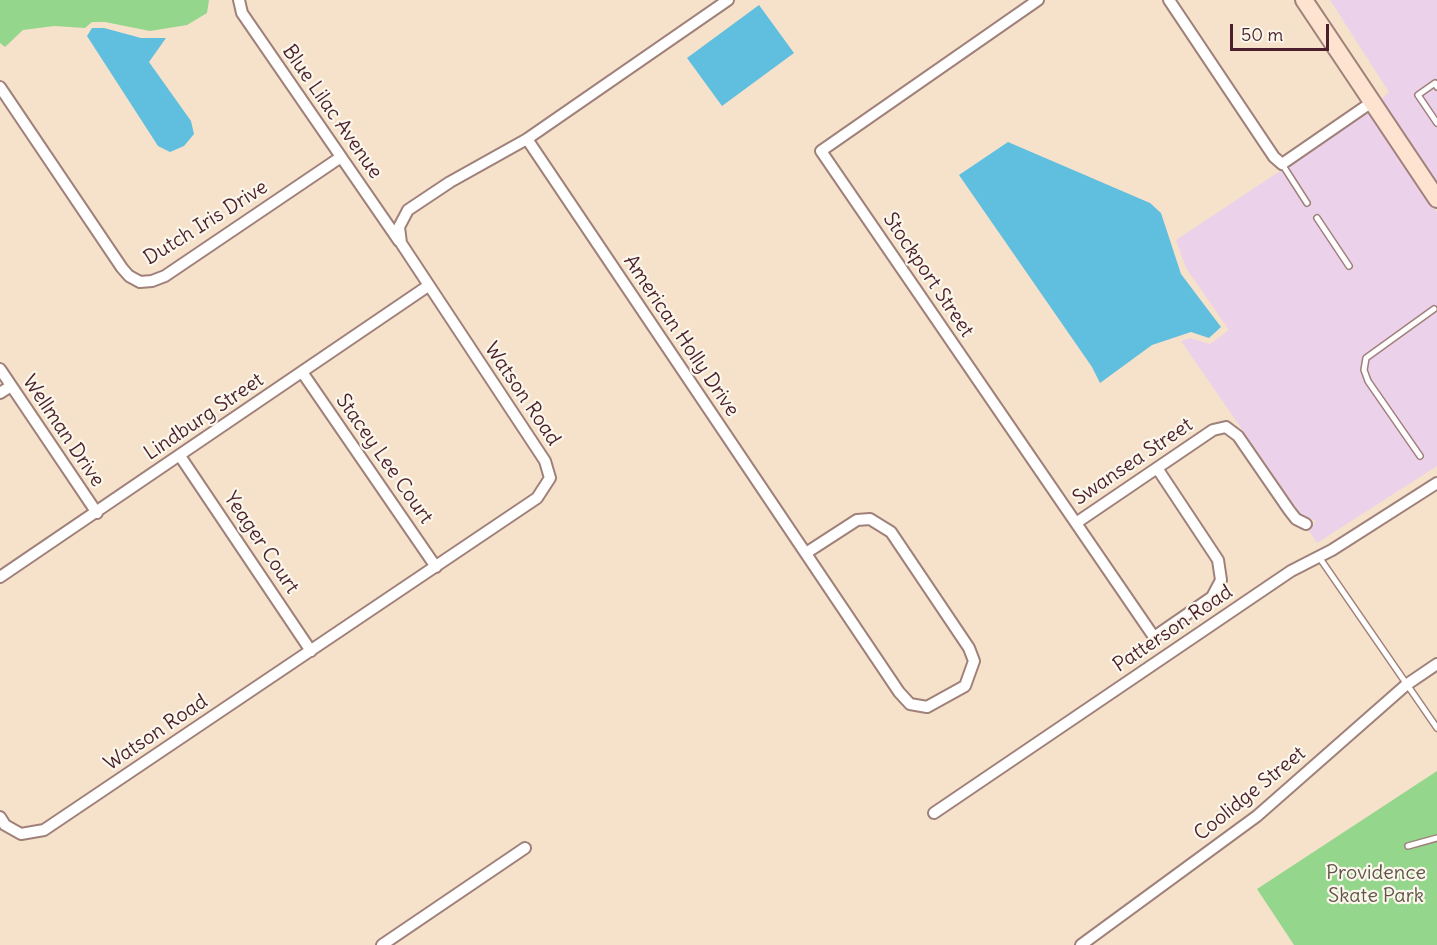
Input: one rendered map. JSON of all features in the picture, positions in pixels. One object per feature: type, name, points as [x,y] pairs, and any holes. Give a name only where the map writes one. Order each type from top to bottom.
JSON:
[{"type":"main road","points":[[1304,0],[1437,199]]},
{"type":"street","name":"Blue Lilac Avenue","points":[[239,0],[242,13],[401,243]]},
{"type":"street","points":[[401,243],[399,227],[408,210],[450,182],[527,139],[728,0]]},
{"type":"street","name":"Stockport Street","points":[[1038,0],[821,151],[1154,637],[1212,597],[1221,580],[1218,560],[1157,468]]},
{"type":"street","points":[[1169,0],[1274,157],[1282,164],[1372,102]]},
{"type":"street","name":"Dutch Iris Drive","points":[[0,87],[122,268],[129,276],[140,282],[152,282],[165,276],[341,157]]},
{"type":"street","name":"American Holly Drive","points":[[527,139],[898,692],[910,704],[927,707],[940,702],[965,686],[974,661],[969,648],[891,532],[870,519],[857,520],[806,553]]},
{"type":"street","name":"Watson Road","points":[[0,817],[5,825],[21,834],[44,830],[537,498],[550,478],[545,460],[401,243]]},
{"type":"street","name":"Lindburg Street","points":[[0,577],[428,286]]},
{"type":"street","name":"Wellman Drive","points":[[0,369],[97,513]]},
{"type":"street","name":"Stacey Lee Court","points":[[302,372],[436,567]]},
{"type":"street","points":[[0,393],[11,386]]},
{"type":"street","name":"Swansea Street","points":[[1076,523],[1213,430],[1226,427],[1238,436],[1296,519],[1306,524]]},
{"type":"street","name":"Yeager Court","points":[[180,456],[311,651]]},
{"type":"street","name":"Patterson Road","points":[[934,813],[1292,571],[1332,550],[1437,483]]},
{"type":"street","name":"Coolidge Street","points":[[1081,945],[1257,816],[1406,685],[1437,664]]},
{"type":"street","points":[[382,945],[525,848]]},
{"type":"lane","points":[[1436,84],[1418,95],[1437,123]]},
{"type":"lane","points":[[1282,164],[1307,203]]},
{"type":"lane","points":[[1317,218],[1349,266]]},
{"type":"lane","points":[[1420,456],[1368,381],[1364,370],[1366,358],[1434,309]]},
{"type":"lane","points":[[1318,556],[1437,728]]},
{"type":"lane","points":[[1408,846],[1437,838]]},
{"type":"shaded area","points":[[1330,0],[1437,0],[1437,185],[1380,100],[1389,92]]},
{"type":"shaded area","points":[[1369,112],[1437,212],[1437,466],[1317,543],[1309,531],[1316,521],[1301,514],[1181,341],[1190,338],[1210,344],[1229,330],[1186,268],[1176,240]]},
{"type":"green space","points":[[0,0],[209,0],[207,13],[187,25],[150,31],[105,22],[92,22],[85,28],[54,26],[23,30],[5,47],[0,43]]},
{"type":"green space","name":"Providence Skate Park","points":[[1437,771],[1437,945],[1294,945],[1257,889]]},
{"type":"water","points":[[759,5],[794,53],[722,106],[687,58]]},
{"type":"water","points":[[92,28],[104,28],[141,38],[166,38],[149,62],[191,121],[194,134],[184,146],[170,152],[158,146],[87,36]]},
{"type":"water","points":[[1008,142],[1150,203],[1161,213],[1181,274],[1221,327],[1209,338],[1191,332],[1152,345],[1100,383],[1092,367],[959,175]]}]
